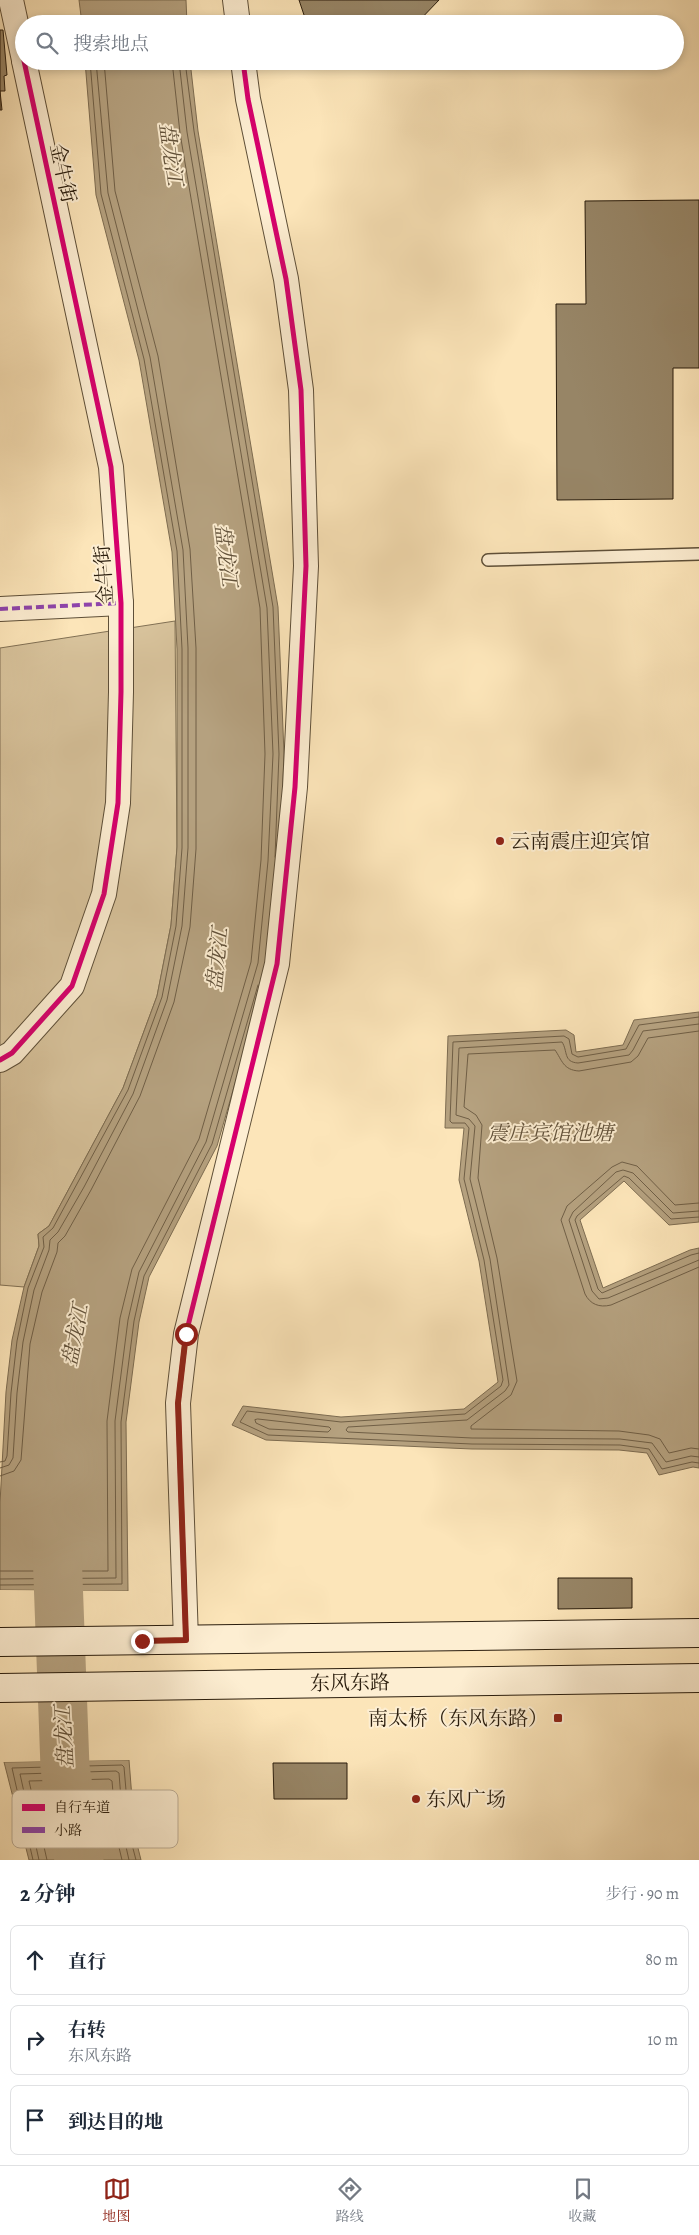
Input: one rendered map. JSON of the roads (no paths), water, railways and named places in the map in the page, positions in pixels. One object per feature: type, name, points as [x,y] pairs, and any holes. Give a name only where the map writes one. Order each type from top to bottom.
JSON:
[{"type":"main road","points":[[0,1642],[699,1633]]},
{"type":"main road","name":"东风东路","points":[[0,1688],[699,1678]]},
{"type":"street","name":"金牛街","points":[[11,0],[15,19]]},
{"type":"street","points":[[235,0],[237,15]]},
{"type":"street","name":"金牛街","points":[[0,1060],[12,1053],[72,986],[104,894],[118,803],[122,603],[111,467],[26,70]]},
{"type":"street","points":[[186,1640],[178,1403],[186,1334],[278,964],[295,787],[306,566],[299,381],[286,279],[248,99],[244,70]]},
{"type":"street","points":[[0,609],[122,603]]},
{"type":"lane","points":[[488,560],[699,554]]},
{"type":"water","points":[[79,0],[186,0],[187,15],[81,15]]},
{"type":"water","points":[[86,70],[191,70],[198,131],[278,607],[284,754],[280,861],[269,965],[217,1146],[149,1277],[139,1322],[126,1422],[128,1591],[0,1590],[0,1503],[6,1392],[12,1340],[24,1287],[39,1246],[38,1234],[49,1226],[123,1088],[157,996],[171,925],[177,847],[177,649],[172,552],[139,360],[96,195]]},
{"type":"water","name":"震庄宾馆池塘","points":[[699,1012],[699,1222],[669,1225],[624,1181],[580,1220],[603,1288],[690,1250],[699,1248],[699,1468],[693,1467],[659,1475],[647,1453],[619,1450],[472,1449],[266,1440],[232,1425],[243,1406],[341,1417],[464,1409],[498,1382],[479,1261],[459,1180],[464,1128],[445,1128],[448,1036],[566,1030],[574,1035],[576,1052],[623,1045],[634,1020]]},
{"type":"water","points":[[129,1760],[131,1790],[12,1790],[12,1793],[4,1762]]},
{"type":"water","points":[[26,1848],[138,1848],[141,1860],[29,1860]]},
{"type":"waterway","name":"盘龙江","points":[[56,1523],[65,1767],[68,1790]]},
{"type":"waterway","name":"盘龙江","points":[[77,1848],[79,1860]]},
{"type":"place","name":"云南震庄迎宾馆","points":[[500,841]]},
{"type":"place","name":"南太桥（东风东路）","points":[[558,1718]]},
{"type":"place","name":"东风广场","points":[[416,1799]]}]
